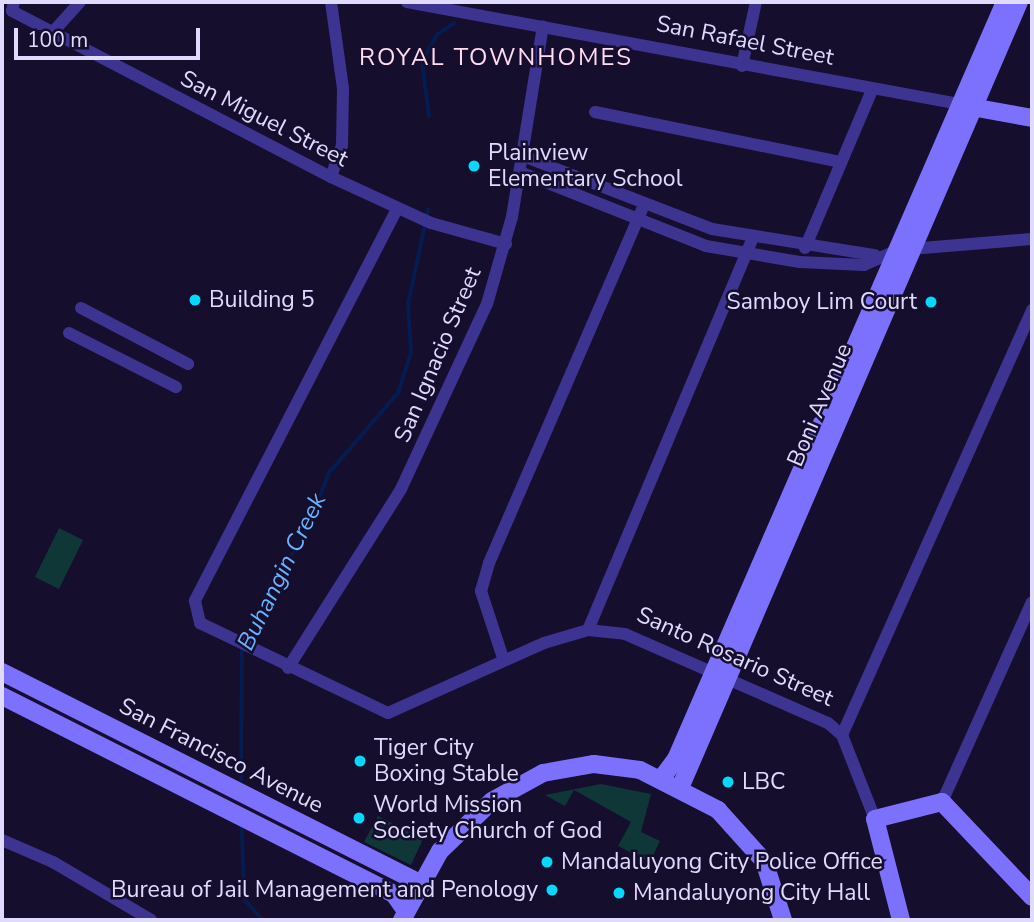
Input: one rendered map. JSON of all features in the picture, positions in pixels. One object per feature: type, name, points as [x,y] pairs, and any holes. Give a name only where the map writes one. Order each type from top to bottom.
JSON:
[{"type":"main road","name":"Boni Avenue","points":[[680,788],[722,675],[967,106],[1005,2]]},
{"type":"main road","name":"Boni Avenue","points":[[967,106],[1019,2]]},
{"type":"main road","name":"San Rafael Street","points":[[967,106],[1032,118]]},
{"type":"main road","name":"San Francisco Avenue","points":[[2,672],[419,883]]},
{"type":"main road","name":"Boni Avenue","points":[[661,779],[676,759],[722,675]]},
{"type":"main road","name":"San Francisco Avenue","points":[[2,696],[394,894],[404,915]]},
{"type":"main road","points":[[404,915],[419,883],[464,826],[543,772],[618,765],[661,779],[718,810],[752,844],[783,920]]},
{"type":"main road","points":[[875,819],[942,802],[1032,897]]},
{"type":"main road","name":"Santo Rosario Street","points":[[875,819],[901,920]]},
{"type":"street","points":[[52,33],[80,2]]},
{"type":"street","points":[[331,2],[343,89],[342,145],[331,177]]},
{"type":"street","name":"San Rafael Street","points":[[407,2],[967,106]]},
{"type":"street","points":[[743,66],[756,2]]},
{"type":"street","name":"San Miguel Street","points":[[13,6],[52,33],[397,209],[506,244]]},
{"type":"street","name":"San Ignacio Street","points":[[288,668],[401,489],[480,323],[506,244],[543,26]]},
{"type":"street","points":[[805,248],[872,90]]},
{"type":"street","points":[[595,112],[840,162]]},
{"type":"street","points":[[523,156],[644,205],[752,239],[805,248],[862,248],[875,255]]},
{"type":"street","points":[[520,172],[636,221],[745,255],[828,266],[864,265],[875,255],[906,249],[1032,239]]},
{"type":"street","points":[[503,658],[481,591],[489,563],[644,205]]},
{"type":"street","name":"Santo Rosario Street","points":[[397,209],[195,601],[200,623],[288,668],[388,713],[503,658],[588,630],[625,634],[811,713],[842,736],[875,819]]},
{"type":"street","points":[[588,630],[752,239]]},
{"type":"street","points":[[81,309],[188,363]]},
{"type":"street","points":[[842,736],[1032,315]]},
{"type":"street","points":[[69,332],[176,387]]},
{"type":"street","points":[[942,802],[1032,603]]},
{"type":"street","points":[[2,840],[53,862],[151,920]]},
{"type":"green space","points":[[59,528],[83,540],[59,589],[35,577]]},
{"type":"green space","points":[[601,784],[651,794],[641,832],[660,841],[650,862],[618,846],[631,822],[574,790],[565,806],[545,795]]},
{"type":"green space","points":[[378,816],[423,839],[411,865],[364,842]]},
{"type":"waterway","name":"Buhangin Creek","points":[[429,116],[422,61],[437,35],[454,23]]},
{"type":"waterway","name":"Buhangin Creek","points":[[245,640],[276,575],[302,541],[329,473],[398,393],[411,353],[408,305],[428,210]]},
{"type":"waterway","name":"Buhangin Creek","points":[[241,780],[242,647]]},
{"type":"waterway","name":"Buhangin Creek","points":[[242,825],[245,900],[263,920]]},
{"type":"place","name":"Plainview Elementary School","points":[[474,166]]},
{"type":"place","name":"Building 5","points":[[195,300]]},
{"type":"place","name":"Samboy Lim Court","points":[[931,302]]},
{"type":"place","name":"Tiger City Boxing Stable","points":[[360,761]]},
{"type":"place","name":"LBC","points":[[728,782]]},
{"type":"place","name":"World Mission Society Church of God","points":[[359,818]]},
{"type":"place","name":"Mandaluyong City Police Office","points":[[547,862]]},
{"type":"place","name":"Bureau of Jail Management and Penology","points":[[552,890]]},
{"type":"place","name":"Mandaluyong City Hall","points":[[619,893]]},
{"type":"district","name":"ROYAL TOWNHOMES","points":[[496,58]]}]
